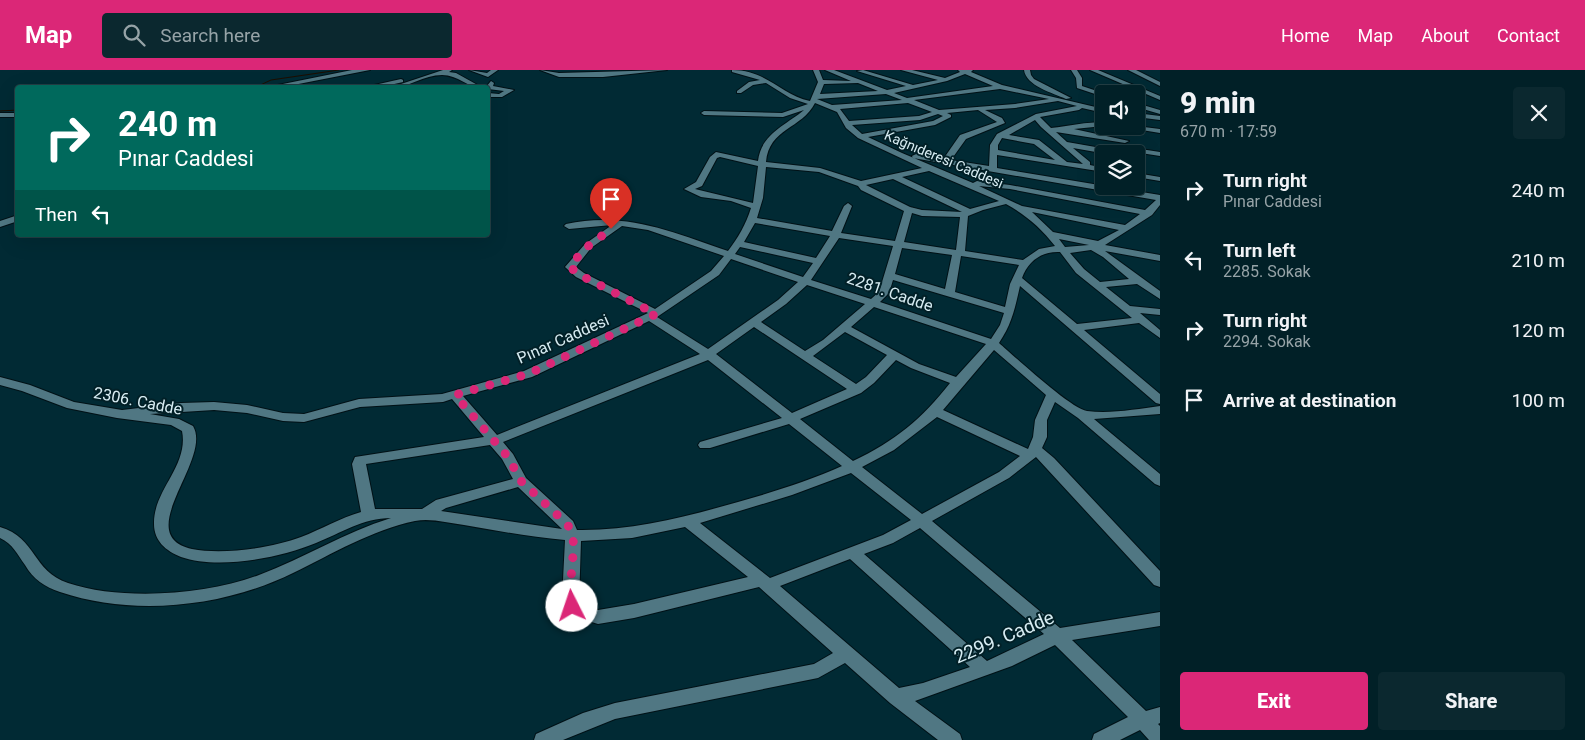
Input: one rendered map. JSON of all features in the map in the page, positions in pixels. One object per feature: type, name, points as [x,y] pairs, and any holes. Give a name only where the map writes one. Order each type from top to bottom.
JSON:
[{"type":"street","points":[[281,85],[339,73],[367,70]]},
{"type":"street","points":[[400,85],[434,73],[449,70]]},
{"type":"street","points":[[466,80],[499,82],[488,75],[472,70]]},
{"type":"street","points":[[488,75],[495,70]]},
{"type":"street","points":[[543,70],[559,75],[606,75],[664,70]]},
{"type":"street","points":[[813,101],[821,82],[816,70]]},
{"type":"street","points":[[828,70],[949,116],[935,123],[861,136]]},
{"type":"street","points":[[850,77],[861,70],[913,87]]},
{"type":"street","points":[[904,70],[945,80]]},
{"type":"street","points":[[1027,70],[1028,76],[1032,80],[1068,98],[1072,104]]},
{"type":"street","points":[[1074,70],[1079,78],[1079,87],[1095,92]]},
{"type":"street","points":[[1093,70],[1160,98]]},
{"type":"street","points":[[1131,70],[1160,84]]},
{"type":"street","name":"Kağnıderesi Caddesi","points":[[734,71],[768,81],[797,100],[813,101],[833,107],[840,111],[852,130],[861,136],[892,152],[959,179],[1019,207],[1040,223],[1070,260],[1096,285],[1160,335]]},
{"type":"street","points":[[704,113],[783,115],[813,101],[886,93],[945,80],[966,71],[1000,87],[1095,109]]},
{"type":"street","points":[[434,73],[452,73],[475,85]]},
{"type":"street","points":[[381,85],[416,79]]},
{"type":"street","points":[[739,92],[751,83],[768,81]]},
{"type":"street","points":[[821,82],[862,83]]},
{"type":"street","points":[[833,107],[906,101],[1000,87]]},
{"type":"street","points":[[490,88],[511,90],[498,96],[490,94]]},
{"type":"street","points":[[847,123],[920,118],[939,112],[1015,106],[1056,100]]},
{"type":"street","name":"Pınar Caddesi","points":[[117,414],[181,407],[214,406],[247,409],[283,417],[304,418],[359,403],[432,399],[455,395],[528,374],[653,315],[716,273],[738,244],[752,220],[759,198],[763,152],[772,137],[800,117],[813,101]]},
{"type":"street","points":[[993,168],[994,152],[1000,136],[1036,116],[1085,107]]},
{"type":"street","points":[[1145,107],[1160,112]]},
{"type":"street","points":[[946,161],[961,139],[1002,122],[1000,119],[985,113],[979,108]]},
{"type":"street","points":[[0,115],[15,115]]},
{"type":"street","points":[[783,115],[786,118],[785,127]]},
{"type":"street","points":[[1036,116],[1087,165]]},
{"type":"street","points":[[1145,116],[1160,118]]},
{"type":"street","points":[[1050,130],[1095,124]]},
{"type":"street","points":[[1145,129],[1160,131]]},
{"type":"street","points":[[1061,130],[1111,145]]},
{"type":"street","points":[[978,131],[1036,142],[1065,163]]},
{"type":"street","points":[[1066,144],[1095,149]]},
{"type":"street","points":[[1077,183],[1083,176],[1090,149]]},
{"type":"street","points":[[892,152],[993,168],[1160,199],[1149,213],[1070,260]]},
{"type":"street","points":[[994,152],[1095,167]]},
{"type":"street","points":[[1145,152],[1160,154]]},
{"type":"street","points":[[756,207],[732,199],[704,195],[688,189],[699,184],[707,168],[718,154],[761,164],[820,170],[861,184],[864,188],[909,210],[966,213],[1008,201]]},
{"type":"street","points":[[861,184],[932,168]]},
{"type":"street","points":[[893,176],[966,213]]},
{"type":"street","points":[[1145,176],[1160,179]]},
{"type":"street","points":[[959,179],[1010,186],[1149,213]]},
{"type":"street","points":[[369,515],[359,464],[360,460],[494,439],[709,355],[782,302],[805,281],[836,235],[848,206]]},
{"type":"street","points":[[1019,207],[1125,228]]},
{"type":"street","points":[[804,356],[845,328],[884,293],[909,210]]},
{"type":"street","points":[[949,294],[966,213]]},
{"type":"street","points":[[0,224],[15,219]]},
{"type":"street","points":[[752,220],[836,235],[1025,263],[1040,251],[1093,247],[1160,296]]},
{"type":"street","points":[[622,222],[588,246],[575,258],[570,267],[580,275],[653,315],[709,355],[922,521],[1151,718],[1160,739]]},
{"type":"street","name":"2281. Cadde","points":[[569,226],[622,222],[650,227],[993,343],[1052,395],[1082,415],[1160,481]]},
{"type":"street","points":[[1050,234],[1093,247],[1160,258]]},
{"type":"street","points":[[738,244],[819,262]]},
{"type":"street","name":"2306. Cadde","points":[[0,381],[26,388],[58,402],[117,414],[174,422],[185,426],[191,440],[189,450],[169,493],[162,519],[163,532],[169,544],[186,553],[231,555],[273,550],[305,541],[369,515],[395,512],[423,514],[572,535],[642,531],[689,522],[780,495],[852,467],[897,441],[935,411],[1000,335],[1010,312],[1020,269],[1025,263]]},
{"type":"street","points":[[890,276],[1010,312]]},
{"type":"street","points":[[1017,279],[1160,400]]},
{"type":"street","points":[[1096,285],[1139,281]]},
{"type":"street","points":[[1126,309],[1160,312]]},
{"type":"street","points":[[1074,328],[1140,320]]},
{"type":"street","points":[[754,322],[857,390]]},
{"type":"street","points":[[845,328],[914,366],[958,382]]},
{"type":"street","points":[[705,446],[750,434],[791,420],[857,390],[894,355]]},
{"type":"street","points":[[455,395],[508,457],[521,481],[568,525],[574,544],[570,600],[574,609],[592,616],[634,611],[765,582],[853,553],[888,539],[1004,475],[1032,452],[1040,437],[1041,420],[1052,395]]},
{"type":"street","points":[[1082,415],[1113,415],[1160,410]]},
{"type":"street","points":[[935,411],[1049,461],[1160,581]]},
{"type":"street","points":[[0,532],[19,541],[32,564],[50,582],[62,587],[98,596],[139,598],[204,595],[252,585],[355,536],[423,514],[442,504],[521,481]]},
{"type":"street","points":[[689,522],[765,582],[896,697],[953,740]]},
{"type":"street","points":[[853,553],[984,669]]},
{"type":"street","name":"2299. Cadde","points":[[896,697],[940,686],[1006,661],[1056,636],[1160,619]]},
{"type":"street","points":[[543,740],[590,719],[615,711],[818,671],[847,653]]},
{"type":"street","points":[[1101,740],[1151,718]]},
{"type":"waterway","points":[[260,85],[271,80],[339,70]]},
{"type":"waterway","points":[[0,111],[15,110]]},
{"type":"route","points":[[572,606],[570,590],[574,544],[568,525],[521,481],[508,457],[455,395],[528,374],[656,314],[580,275],[570,267],[583,250],[611,229]]}]
